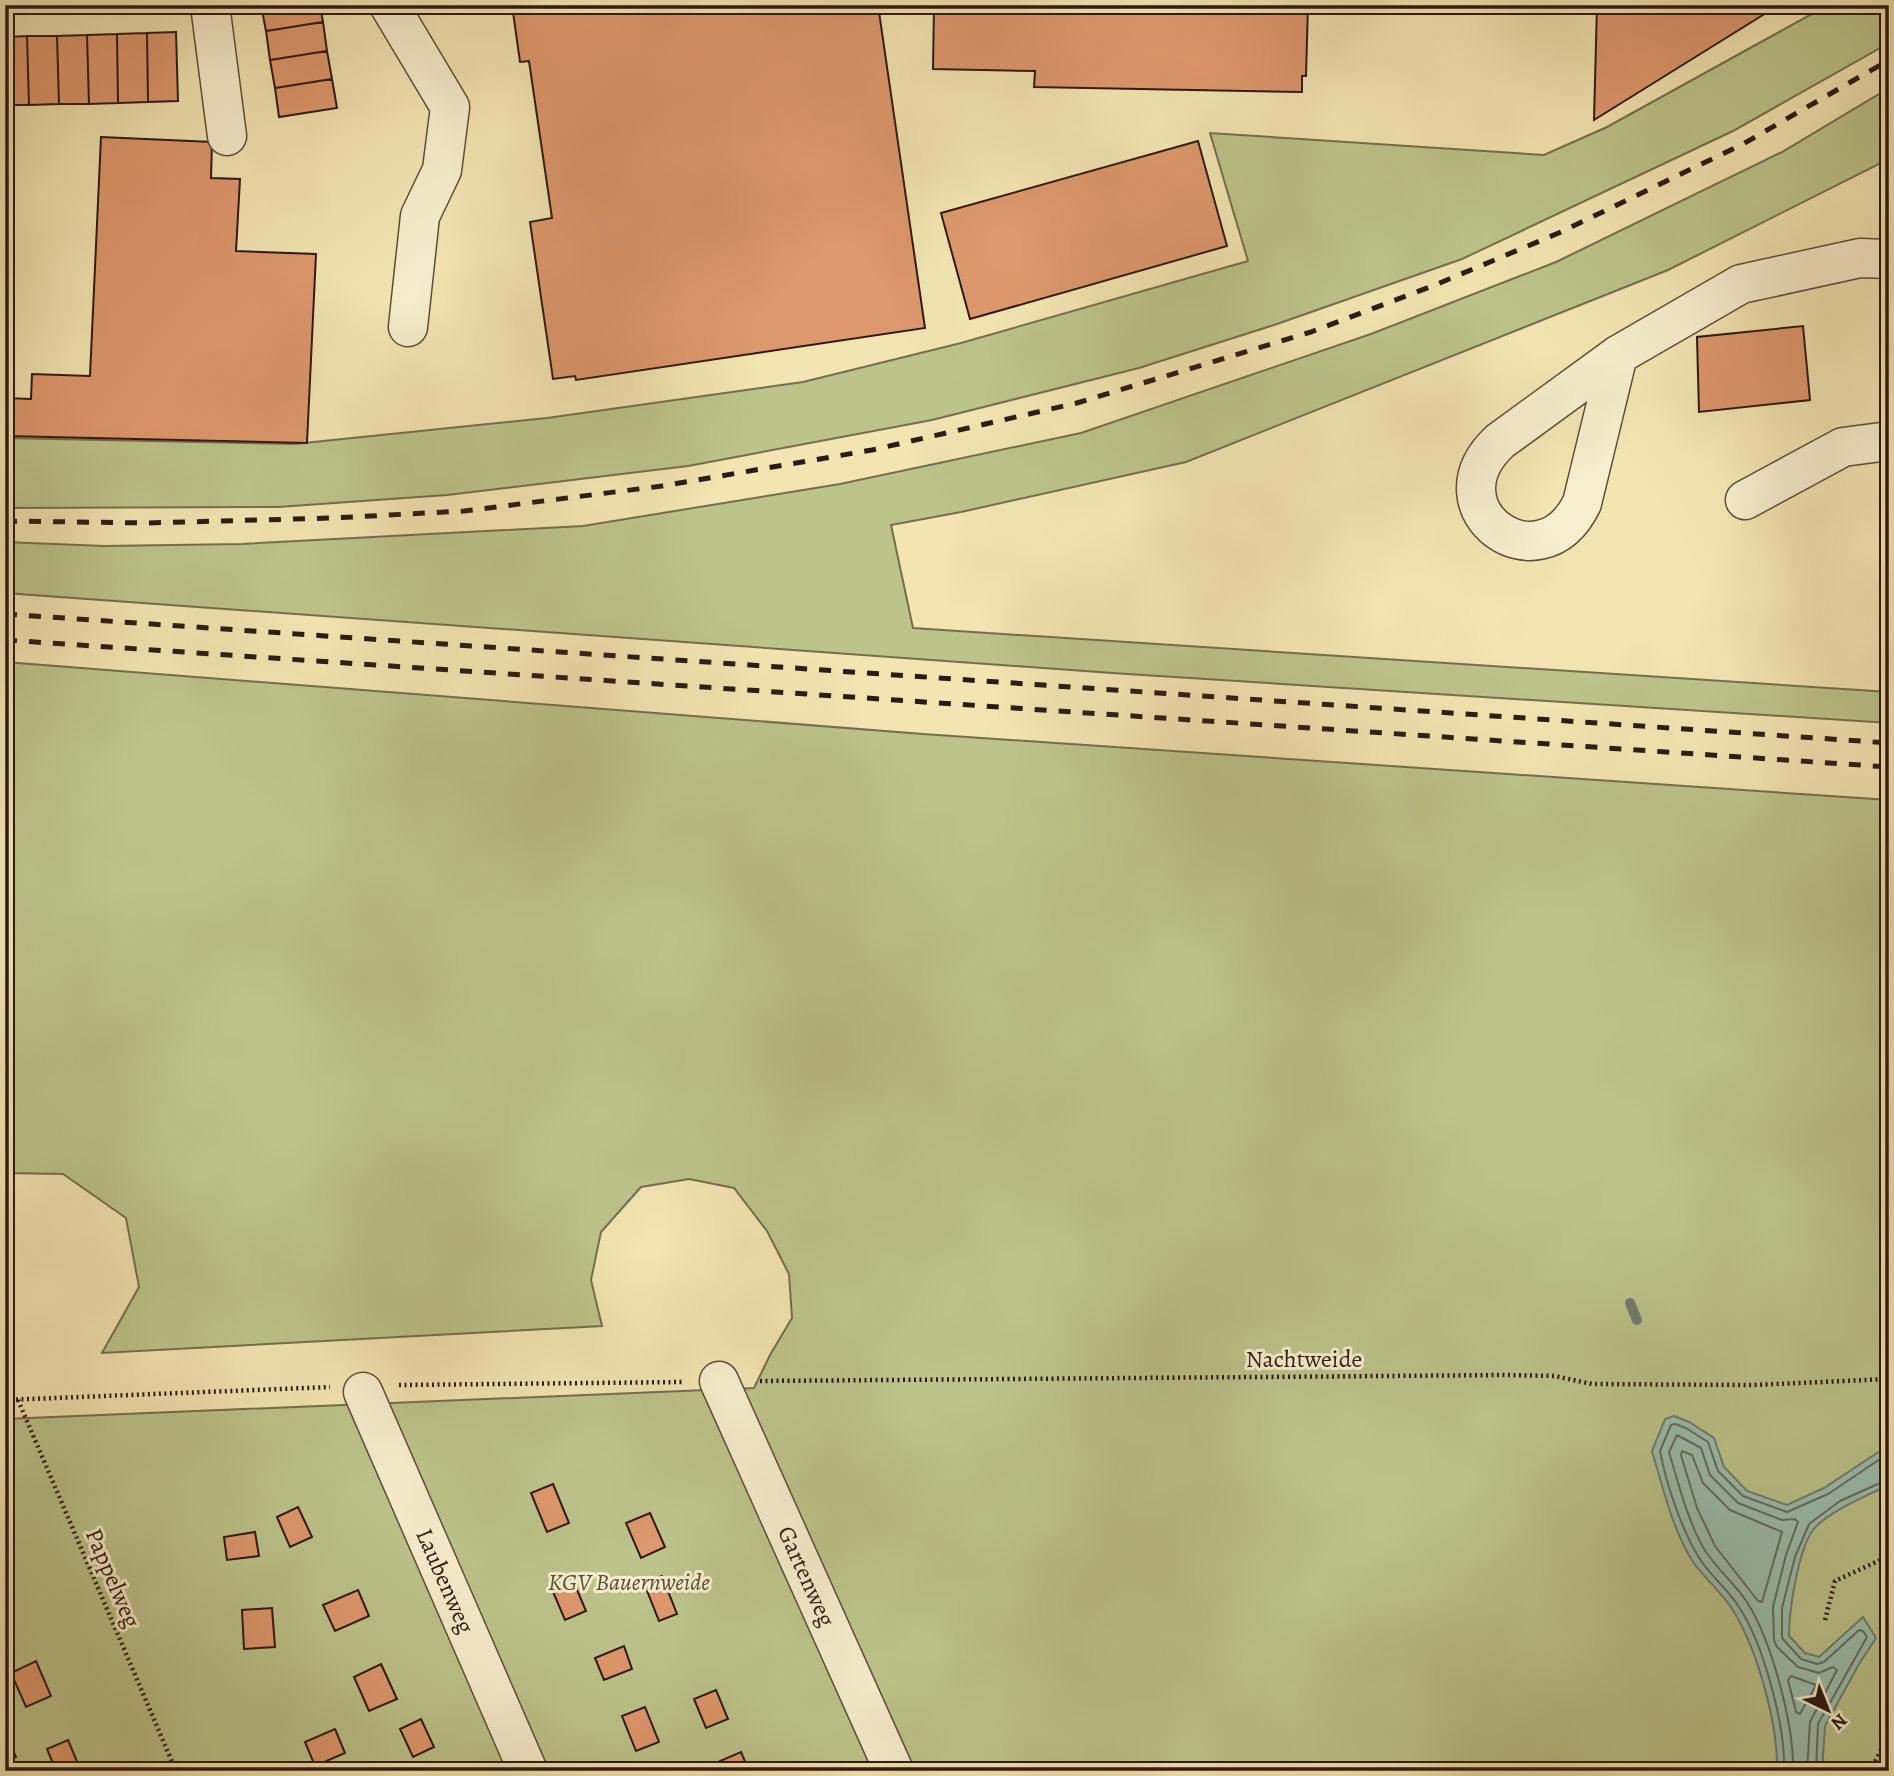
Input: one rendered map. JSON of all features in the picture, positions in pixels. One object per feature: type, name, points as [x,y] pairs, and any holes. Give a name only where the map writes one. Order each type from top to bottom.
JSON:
[{"type":"street","points":[[210,5],[227,136]]},
{"type":"street","points":[[389,5],[450,107],[442,170],[419,216],[408,327]]},
{"type":"street","points":[[1618,355],[1582,503],[1575,517],[1558,533],[1539,541],[1509,538],[1495,529],[1478,505],[1475,489],[1478,471],[1486,454],[1618,355],[1741,285],[1860,257],[1889,259]]},
{"type":"street","points":[[1745,500],[1843,447],[1889,441]]},
{"type":"street","name":"Gartenweg","points":[[719,1381],[894,1771]]},
{"type":"street","name":"Laubenweg","points":[[363,1392],[528,1771]]},
{"type":"path","name":"Nachtweide","points":[[719,1381],[1506,1375],[1555,1376],[1592,1384],[1753,1385],[1889,1379]]},
{"type":"path","name":"Pappelweg","points":[[18,1400],[177,1771]]},
{"type":"path","points":[[1825,1620],[1835,1580],[1889,1556]]},
{"type":"path","points":[[1870,1771],[1889,1735]]},
{"type":"green space","points":[[1828,5],[1889,5],[1889,43],[1733,131],[1462,259],[1277,324],[1139,368],[932,420],[688,466],[447,495],[278,507],[5,508],[5,438],[294,444],[547,418],[803,382],[961,343],[1248,261],[1210,133],[1544,155],[1607,127]]},
{"type":"green space","points":[[1889,88],[1889,159],[1668,270],[1186,462],[891,525],[913,628],[1889,692],[1889,723],[1112,673],[5,593],[5,542],[104,546],[242,544],[583,526],[840,484],[1081,433],[1371,334],[1556,262],[1782,152]]},
{"type":"green space","name":"KGV Bauernweide","points":[[5,662],[923,734],[1889,800],[1889,1771],[5,1771],[5,1419],[754,1388],[792,1318],[789,1274],[767,1231],[734,1188],[689,1179],[641,1187],[601,1232],[591,1280],[602,1326],[102,1353],[139,1287],[126,1218],[63,1174],[5,1173]]},
{"type":"water","points":[[1674,1416],[1714,1438],[1724,1467],[1747,1491],[1787,1505],[1824,1488],[1889,1445],[1889,1485],[1848,1504],[1819,1523],[1803,1551],[1795,1581],[1789,1636],[1805,1653],[1819,1657],[1863,1617],[1876,1638],[1825,1726],[1822,1771],[1777,1771],[1770,1711],[1751,1647],[1730,1605],[1693,1562],[1679,1536],[1652,1451],[1665,1419]]},
{"type":"building","points":[[261,5],[320,5],[323,22],[266,31]]},
{"type":"building","points":[[512,5],[878,5],[925,328],[576,380],[575,376],[553,379],[530,222],[552,218],[529,61],[520,62]]},
{"type":"building","points":[[934,5],[1308,5],[1306,76],[1302,76],[1302,92],[1034,87],[1035,71],[933,69]]},
{"type":"building","points":[[1597,5],[1779,5],[1594,120]]},
{"type":"building","points":[[323,22],[327,51],[270,60],[266,31]]},
{"type":"building","points":[[176,32],[178,101],[148,102],[147,33]]},
{"type":"building","points":[[147,33],[148,102],[118,103],[117,34]]},
{"type":"building","points":[[117,34],[118,103],[89,104],[87,35]]},
{"type":"building","points":[[87,35],[89,104],[59,104],[57,36]]},
{"type":"building","points":[[27,36],[57,36],[59,104],[29,105]]},
{"type":"building","points":[[27,36],[29,105],[5,105],[5,37]]},
{"type":"building","points":[[327,51],[332,79],[275,88],[270,60]]},
{"type":"building","points":[[332,79],[337,108],[279,117],[275,88]]},
{"type":"building","points":[[101,137],[212,142],[211,178],[240,179],[236,251],[316,254],[307,443],[5,436],[5,398],[31,399],[32,374],[90,376]]},
{"type":"building","points":[[1198,141],[1227,246],[970,319],[941,213]]},
{"type":"building","points":[[1803,326],[1810,400],[1699,412],[1697,337]]},
{"type":"building","points":[[553,1484],[569,1523],[547,1532],[531,1493]]},
{"type":"building","points":[[298,1507],[312,1537],[290,1547],[277,1517]]},
{"type":"building","points":[[650,1513],[665,1547],[641,1558],[626,1523]]},
{"type":"building","points":[[255,1532],[259,1556],[227,1560],[224,1537]]},
{"type":"building","points":[[662,1576],[677,1614],[659,1621],[644,1583]]},
{"type":"building","points":[[572,1578],[586,1611],[565,1620],[551,1587]]},
{"type":"building","points":[[5,1586],[12,1603],[5,1606]]},
{"type":"building","points":[[358,1590],[369,1616],[335,1631],[323,1605]]},
{"type":"building","points":[[272,1608],[275,1647],[244,1649],[242,1610]]},
{"type":"building","points":[[624,1646],[632,1669],[604,1680],[595,1658]]},
{"type":"building","points":[[36,1661],[51,1696],[26,1707],[11,1673]]},
{"type":"building","points":[[381,1664],[397,1699],[369,1711],[354,1677]]},
{"type":"building","points":[[716,1690],[728,1719],[706,1728],[694,1699]]},
{"type":"building","points":[[645,1707],[659,1742],[636,1751],[622,1716]]},
{"type":"building","points":[[421,1719],[434,1747],[413,1757],[400,1729]]},
{"type":"building","points":[[335,1729],[345,1753],[315,1766],[305,1742]]},
{"type":"building","points":[[5,1732],[16,1757],[5,1761]]},
{"type":"building","points":[[68,1740],[81,1771],[56,1771],[47,1749]]},
{"type":"building","points":[[741,1752],[749,1771],[724,1771],[720,1761]]},
{"type":"waterway","points":[[1630,1303],[1637,1320]]},
{"type":"railway","points":[[5,521],[146,523],[464,511],[662,486],[872,450],[1077,403],[1311,332],[1435,285],[1561,232],[1743,144],[1889,60]]},
{"type":"railway","points":[[5,614],[1889,743]]},
{"type":"railway","points":[[5,640],[1889,767]]}]
